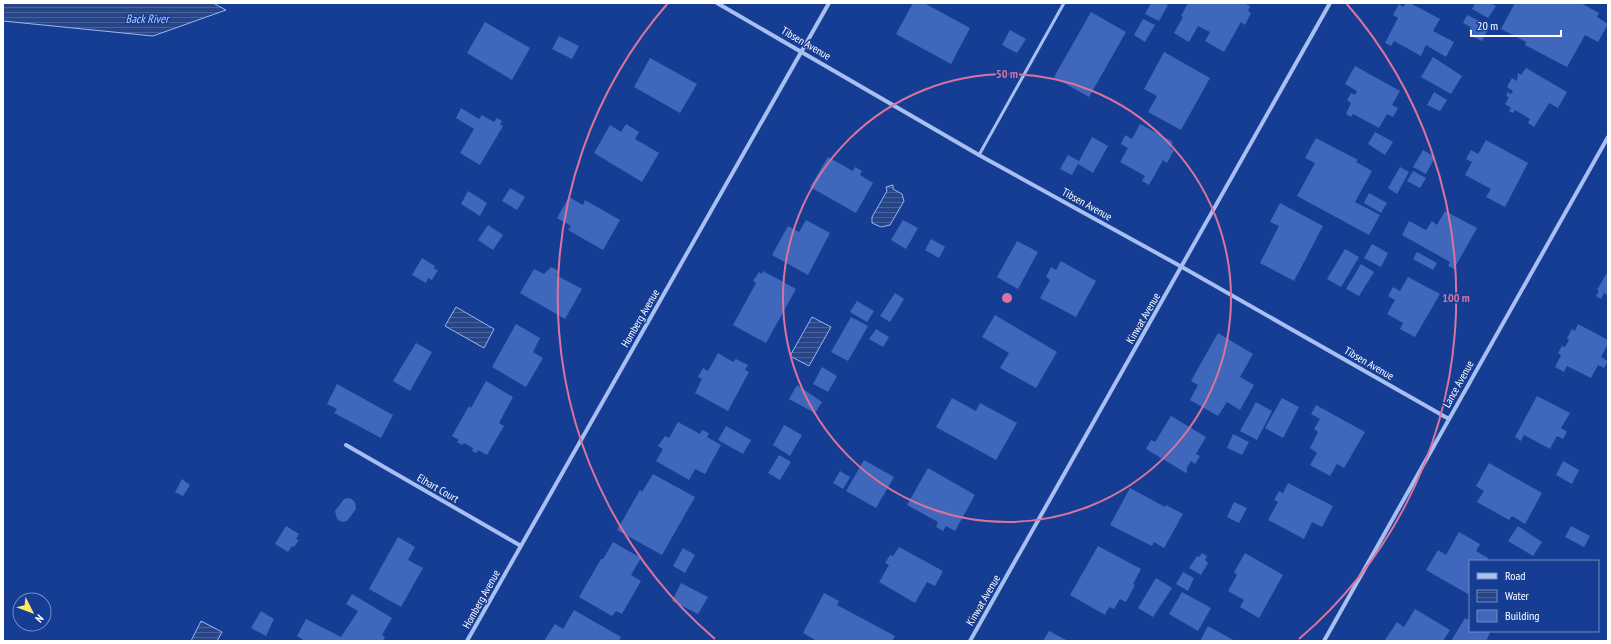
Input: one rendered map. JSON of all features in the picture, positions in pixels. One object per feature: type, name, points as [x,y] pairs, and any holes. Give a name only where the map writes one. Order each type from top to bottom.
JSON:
[{"type":"street","name":"Tibsen Avenue","points":[[717,3],[802,51],[978,155],[1182,267],[1449,419]]},
{"type":"street","name":"Homberg Avenue","points":[[467,641],[829,3]]},
{"type":"street","name":"Kinwat Avenue","points":[[970,641],[1330,3]]},
{"type":"street","name":"Lance Avenue","points":[[1324,641],[1608,137]]},
{"type":"street","name":"Elhart Court","points":[[346,445],[521,546]]},
{"type":"lane","points":[[978,155],[1064,3]]},
{"type":"water","name":"Back River","points":[[3,3],[213,3],[226,10],[153,36],[3,21]]},
{"type":"water","points":[[893,185],[893,189],[902,194],[904,201],[890,225],[881,227],[872,223],[872,217],[887,191],[886,187]]},
{"type":"water","points":[[456,307],[494,329],[484,348],[445,326]]},
{"type":"water","points":[[812,317],[831,327],[809,366],[790,356]]},
{"type":"water","points":[[201,621],[222,632],[217,641],[191,641]]},
{"type":"building","points":[[913,3],[924,3],[970,28],[951,64],[896,34]]},
{"type":"building","points":[[1151,3],[1164,3],[1168,5],[1159,21],[1145,14]]},
{"type":"building","points":[[1188,3],[1244,3],[1250,6],[1248,11],[1251,13],[1245,25],[1241,22],[1224,52],[1205,41],[1210,32],[1198,26],[1189,42],[1174,33],[1183,17],[1181,16]]},
{"type":"building","points":[[1406,3],[1410,3],[1440,19],[1433,31],[1454,42],[1446,57],[1426,45],[1421,56],[1394,41],[1391,46],[1385,43],[1398,18],[1393,15],[1399,4],[1403,7]]},
{"type":"building","points":[[1475,3],[1491,3],[1496,6],[1488,18],[1472,9]]},
{"type":"building","points":[[1515,3],[1581,3],[1599,13],[1597,17],[1608,24],[1598,42],[1585,35],[1567,67],[1525,45],[1526,42],[1501,29]]},
{"type":"building","points":[[1091,12],[1126,32],[1089,97],[1054,77]]},
{"type":"building","points":[[1467,15],[1490,26],[1482,41],[1471,36],[1473,33],[1469,31],[1471,27],[1463,23]]},
{"type":"building","points":[[1143,19],[1155,25],[1145,42],[1134,35]]},
{"type":"building","points":[[485,22],[530,48],[512,80],[467,53]]},
{"type":"building","points":[[1010,30],[1026,39],[1017,53],[1002,45]]},
{"type":"building","points":[[559,36],[579,46],[572,59],[552,49]]},
{"type":"building","points":[[1164,52],[1210,78],[1181,130],[1148,112],[1157,96],[1144,89]]},
{"type":"building","points":[[1433,57],[1462,76],[1451,94],[1421,77]]},
{"type":"building","points":[[650,58],[697,84],[680,113],[634,87]]},
{"type":"building","points":[[1355,66],[1400,91],[1392,105],[1398,108],[1393,117],[1387,114],[1379,128],[1353,114],[1351,117],[1346,114],[1351,103],[1347,100],[1351,93],[1355,95],[1357,91],[1345,84]]},
{"type":"building","points":[[1526,68],[1567,92],[1558,108],[1549,103],[1534,127],[1528,123],[1530,119],[1515,110],[1513,113],[1509,111],[1511,108],[1505,104],[1509,97],[1506,96],[1508,92],[1511,94],[1513,91],[1507,87],[1512,78],[1517,81],[1518,73],[1521,75]]},
{"type":"building","points":[[1434,92],[1447,100],[1440,111],[1427,105]]},
{"type":"building","points":[[461,108],[479,119],[482,115],[494,122],[497,118],[502,121],[500,125],[503,126],[480,165],[460,153],[474,129],[456,118]]},
{"type":"building","points":[[626,124],[639,132],[635,139],[659,153],[642,182],[594,153],[610,125],[621,132]]},
{"type":"building","points":[[1140,124],[1173,142],[1170,148],[1174,150],[1167,163],[1163,160],[1149,185],[1142,181],[1145,176],[1120,162],[1128,148],[1121,144],[1125,135],[1132,139]]},
{"type":"building","points":[[1375,132],[1393,142],[1385,155],[1368,144]]},
{"type":"building","points":[[1092,137],[1108,146],[1093,173],[1078,164],[1072,175],[1060,169],[1068,155],[1079,161]]},
{"type":"building","points":[[1316,138],[1358,160],[1356,162],[1372,171],[1355,202],[1380,215],[1369,235],[1297,196],[1315,163],[1305,158]]},
{"type":"building","points":[[1486,140],[1528,163],[1505,207],[1486,197],[1491,189],[1465,175],[1472,162],[1466,159],[1471,150],[1478,154]]},
{"type":"building","points":[[1423,150],[1435,157],[1426,174],[1413,167]]},
{"type":"building","points":[[828,157],[853,171],[855,167],[862,171],[860,175],[873,183],[856,213],[810,187]]},
{"type":"building","points":[[1400,167],[1409,172],[1397,194],[1388,188]]},
{"type":"building","points":[[1413,171],[1426,178],[1420,188],[1407,181]]},
{"type":"building","points":[[510,188],[525,197],[517,210],[502,201]]},
{"type":"building","points":[[468,191],[487,203],[480,216],[461,204]]},
{"type":"building","points":[[1369,193],[1387,203],[1381,213],[1364,203]]},
{"type":"building","points":[[569,197],[583,205],[585,200],[620,220],[603,250],[568,230],[571,226],[557,218]]},
{"type":"building","points":[[1280,203],[1323,226],[1294,281],[1260,263],[1279,226],[1270,222]]},
{"type":"building","points":[[1445,211],[1477,228],[1454,269],[1448,266],[1450,262],[1402,235],[1409,221],[1426,230],[1432,221],[1437,225]]},
{"type":"building","points":[[806,220],[830,233],[808,275],[772,255],[788,226],[799,232]]},
{"type":"building","points":[[903,220],[918,228],[906,249],[891,240]]},
{"type":"building","points":[[488,225],[503,235],[493,250],[478,240]]},
{"type":"building","points":[[931,239],[945,247],[939,258],[925,250]]},
{"type":"building","points":[[1017,241],[1038,252],[1018,289],[997,277]]},
{"type":"building","points":[[1372,244],[1388,253],[1381,267],[1364,258]]},
{"type":"building","points":[[1345,249],[1359,257],[1341,287],[1327,279]]},
{"type":"building","points":[[1417,252],[1437,263],[1433,270],[1413,259]]},
{"type":"building","points":[[422,258],[435,266],[434,269],[438,270],[432,280],[428,278],[426,283],[412,275]]},
{"type":"building","points":[[1061,261],[1096,281],[1076,317],[1040,298],[1050,280],[1046,277],[1051,267],[1056,270]]},
{"type":"building","points":[[1361,264],[1374,272],[1359,296],[1346,289]]},
{"type":"building","points":[[551,267],[559,271],[556,275],[582,289],[565,319],[520,293],[534,269],[544,274]]},
{"type":"building","points":[[763,271],[796,289],[766,343],[733,325],[756,283],[753,281],[759,272],[762,274]]},
{"type":"building","points":[[1608,271],[1608,296],[1604,293],[1601,299],[1596,296],[1599,291],[1597,290]]},
{"type":"building","points":[[1408,277],[1440,294],[1415,337],[1400,329],[1403,323],[1387,314],[1395,300],[1388,296],[1393,287],[1400,291]]},
{"type":"building","points":[[895,293],[904,299],[890,322],[880,316]]},
{"type":"building","points":[[857,301],[874,311],[867,322],[850,312]]},
{"type":"building","points":[[995,315],[1057,352],[1036,388],[1000,368],[1009,353],[982,337]]},
{"type":"building","points":[[851,317],[868,326],[848,361],[831,352]]},
{"type":"building","points":[[516,324],[540,338],[533,352],[543,358],[526,387],[492,367]]},
{"type":"building","points":[[1578,324],[1608,340],[1608,344],[1601,357],[1608,361],[1604,368],[1598,365],[1591,378],[1567,366],[1564,372],[1555,367],[1561,355],[1558,353],[1562,346],[1565,347],[1569,340],[1567,338],[1572,329],[1575,331]]},
{"type":"building","points":[[876,329],[889,337],[883,347],[869,339]]},
{"type":"building","points":[[1218,333],[1253,354],[1240,377],[1254,385],[1240,410],[1227,402],[1218,416],[1190,400],[1198,385],[1191,381]]},
{"type":"building","points":[[416,343],[432,352],[410,391],[393,381]]},
{"type":"building","points":[[718,353],[733,362],[736,359],[748,365],[745,370],[749,372],[728,411],[695,393],[702,379],[698,377],[703,368],[708,371]]},
{"type":"building","points":[[822,367],[837,376],[828,392],[813,384]]},
{"type":"building","points":[[486,381],[513,397],[499,423],[504,426],[487,455],[478,450],[477,453],[472,451],[473,448],[464,443],[462,445],[457,442],[459,440],[452,436],[469,406],[471,408]]},
{"type":"building","points":[[337,384],[393,415],[381,438],[334,413],[337,409],[327,404]]},
{"type":"building","points":[[797,385],[822,402],[815,413],[789,399]]},
{"type":"building","points":[[1537,396],[1570,413],[1561,428],[1567,432],[1563,439],[1557,436],[1550,449],[1524,435],[1521,441],[1515,437]]},
{"type":"building","points":[[952,398],[976,411],[980,403],[1017,423],[996,460],[936,427]]},
{"type":"building","points":[[1282,398],[1299,407],[1283,438],[1265,428]]},
{"type":"building","points":[[1256,402],[1272,411],[1257,440],[1240,431]]},
{"type":"building","points":[[1316,405],[1365,432],[1344,468],[1337,464],[1330,476],[1310,465],[1317,453],[1310,448],[1318,432],[1314,429],[1320,419],[1311,414]]},
{"type":"building","points":[[1171,416],[1206,437],[1196,454],[1200,456],[1195,464],[1191,461],[1186,469],[1188,470],[1186,473],[1146,449],[1151,440],[1155,442]]},
{"type":"building","points":[[678,422],[700,434],[702,430],[709,433],[707,437],[721,445],[705,474],[695,469],[689,480],[656,461],[663,449],[658,446],[665,436],[669,438]]},
{"type":"building","points":[[784,425],[802,435],[790,456],[773,445]]},
{"type":"building","points":[[726,426],[751,440],[743,454],[718,440]]},
{"type":"building","points":[[1233,434],[1249,442],[1242,455],[1227,448]]},
{"type":"building","points":[[779,455],[791,462],[780,480],[768,473]]},
{"type":"building","points":[[864,460],[894,477],[876,508],[846,491]]},
{"type":"building","points":[[1563,461],[1579,470],[1572,484],[1556,475]]},
{"type":"building","points":[[1489,463],[1542,493],[1525,524],[1512,516],[1509,520],[1477,502],[1484,491],[1476,486]]},
{"type":"building","points":[[928,468],[975,495],[955,531],[946,526],[943,531],[936,527],[938,522],[907,505]]},
{"type":"building","points":[[840,471],[850,477],[843,489],[833,483]]},
{"type":"building","points":[[653,474],[695,497],[662,555],[617,530],[640,490],[642,492]]},
{"type":"building","points":[[182,479],[190,485],[183,496],[175,492]]},
{"type":"building","points":[[1288,483],[1333,506],[1322,527],[1312,522],[1304,539],[1268,520],[1278,502],[1274,500],[1279,491],[1283,493]]},
{"type":"building","points":[[1130,488],[1165,507],[1166,505],[1183,514],[1164,548],[1154,542],[1152,546],[1110,525]]},
{"type":"building","points":[[350,498],[355,502],[356,509],[347,521],[342,522],[337,519],[335,511],[344,499]]},
{"type":"building","points":[[1234,502],[1247,508],[1239,523],[1227,517]]},
{"type":"building","points":[[286,526],[299,534],[296,539],[299,540],[288,552],[275,544]]},
{"type":"building","points":[[1518,526],[1542,542],[1533,556],[1508,541]]},
{"type":"building","points":[[1571,526],[1590,536],[1584,547],[1565,537]]},
{"type":"building","points":[[1459,532],[1480,544],[1476,551],[1488,558],[1487,560],[1469,560],[1468,594],[1426,570],[1438,550],[1446,555]]},
{"type":"building","points":[[398,537],[415,547],[408,560],[423,568],[401,607],[369,589]]},
{"type":"building","points":[[613,542],[641,558],[631,575],[641,581],[622,614],[616,611],[612,616],[579,597],[601,559],[603,559]]},
{"type":"building","points":[[1098,546],[1141,569],[1126,602],[1120,599],[1114,609],[1109,607],[1105,615],[1070,595]]},
{"type":"building","points":[[899,547],[943,571],[935,586],[927,582],[915,603],[879,582],[889,565],[885,563],[890,555],[893,556]]},
{"type":"building","points":[[683,548],[695,555],[685,573],[673,566]]},
{"type":"building","points":[[1202,553],[1207,556],[1205,560],[1208,563],[1201,575],[1189,568],[1197,556],[1199,557]]},
{"type":"building","points":[[1245,553],[1283,575],[1259,618],[1240,607],[1244,600],[1228,591],[1237,575],[1234,572]]},
{"type":"building","points":[[1183,572],[1194,578],[1188,591],[1176,584]]},
{"type":"building","points":[[1156,578],[1172,588],[1153,617],[1138,608]]},
{"type":"building","points":[[681,583],[708,597],[698,614],[672,601]]},
{"type":"building","points":[[1182,592],[1211,608],[1198,631],[1169,614]]},
{"type":"building","points":[[824,593],[839,601],[837,605],[895,636],[892,641],[817,641],[803,633]]},
{"type":"building","points":[[352,594],[392,618],[382,635],[385,637],[383,641],[305,641],[297,636],[306,619],[341,637],[358,611],[346,604]]},
{"type":"building","points":[[1415,609],[1450,630],[1443,641],[1385,640],[1397,622],[1404,627]]},
{"type":"building","points":[[574,610],[621,637],[619,641],[544,641],[555,624],[563,629]]},
{"type":"building","points":[[261,611],[274,619],[266,636],[251,628]]},
{"type":"building","points":[[1465,618],[1469,620],[1469,632],[1490,633],[1486,641],[1451,641]]},
{"type":"building","points":[[1208,626],[1235,641],[1200,641]]},
{"type":"building","points":[[1049,631],[1068,641],[1043,641]]}]
